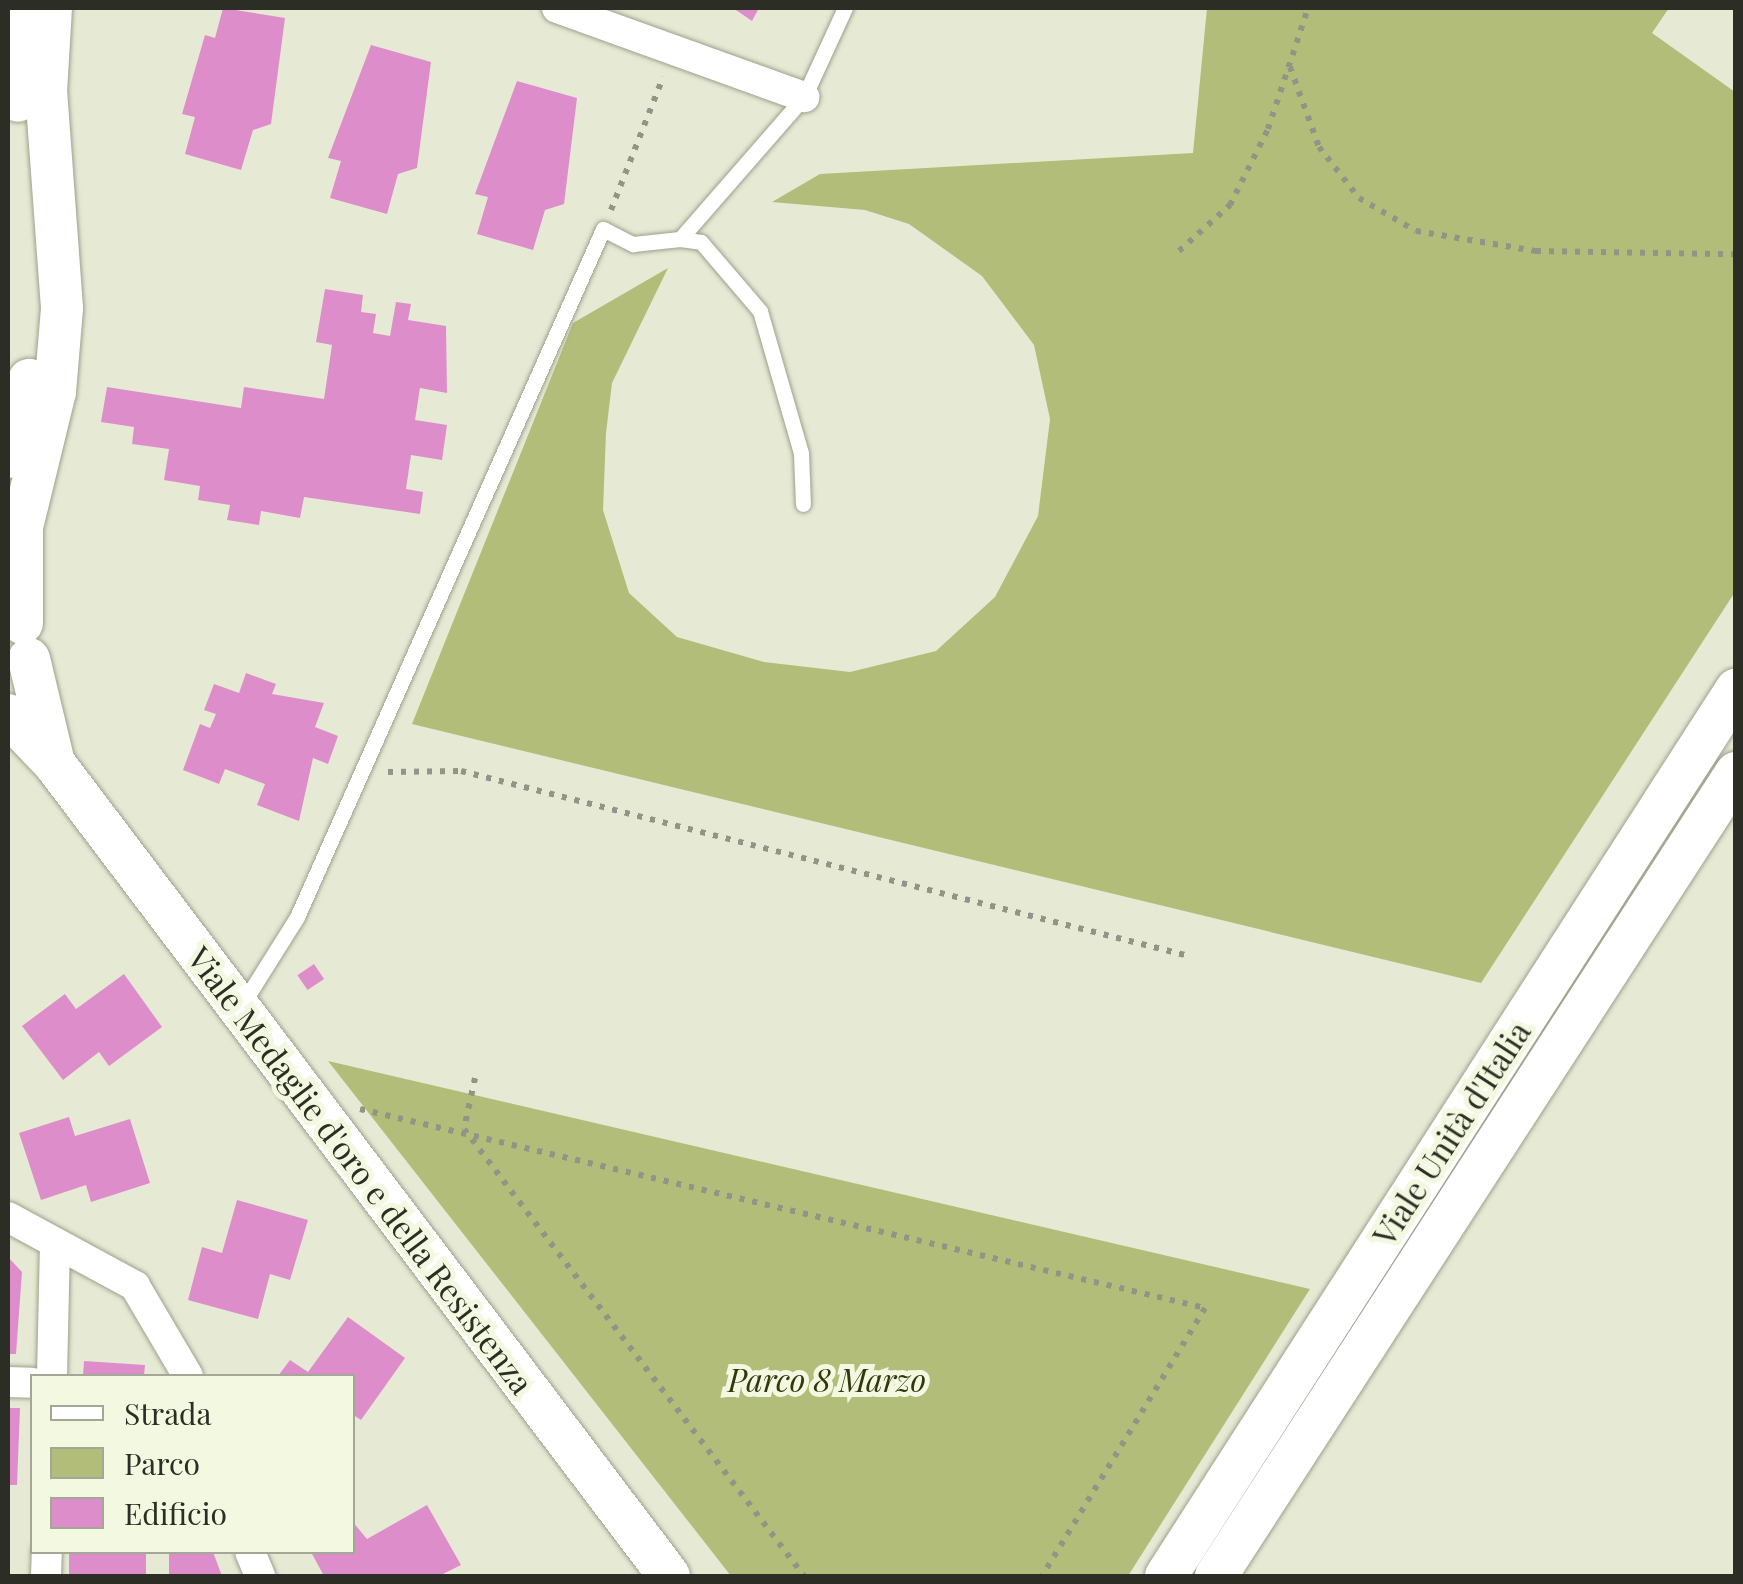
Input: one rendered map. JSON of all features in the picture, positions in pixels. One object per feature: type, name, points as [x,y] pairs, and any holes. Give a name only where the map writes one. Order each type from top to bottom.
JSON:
[{"type":"street","points":[[8,457],[39,300],[10,8]]},
{"type":"street","name":"Viale Medaglie d'oro e della Resistenza","points":[[51,8],[46,92],[62,308],[52,406],[22,527],[16,645],[54,763]]},
{"type":"street","points":[[557,8],[676,44],[804,97]]},
{"type":"street","name":"Viale Unità d'Italia","points":[[1166,1576],[1736,690]]},
{"type":"street","name":"Viale Medaglie d'oro e della Resistenza","points":[[8,715],[54,763],[669,1576]]},
{"type":"street","name":"Viale Unità d'Italia","points":[[1216,1576],[1736,773]]},
{"type":"street","points":[[8,1217],[55,1248],[135,1286],[187,1374]]},
{"type":"street","points":[[52,1374],[55,1248]]},
{"type":"lane","points":[[680,239],[804,97],[845,8]]},
{"type":"lane","points":[[238,1011],[297,917],[603,230],[633,244],[680,239],[701,242],[760,311],[801,453],[803,504]]},
{"type":"path","points":[[1179,251],[1230,205],[1290,67],[1308,8]]},
{"type":"path","points":[[603,230],[676,44]]},
{"type":"path","points":[[1290,67],[1318,146],[1359,198],[1416,231],[1536,251],[1736,254]]},
{"type":"path","points":[[359,781],[398,766],[461,771],[1190,956]]},
{"type":"path","points":[[475,1078],[464,1129],[804,1576]]},
{"type":"path","points":[[309,1101],[464,1129],[1205,1308],[1042,1576]]},
{"type":"green space","points":[[1207,8],[1669,8],[1652,33],[1735,92],[1735,592],[1481,983],[412,724],[573,323],[668,268],[612,383],[606,433],[603,510],[629,593],[677,637],[764,662],[850,672],[936,651],[995,597],[1038,516],[1050,419],[1034,345],[982,276],[909,224],[865,210],[772,202],[820,174],[1193,153]]},
{"type":"green space","name":"Parco 8 Marzo","points":[[328,1061],[1310,1289],[1128,1576],[731,1576]]},
{"type":"building","points":[[223,8],[285,18],[271,124],[253,130],[241,170],[185,154],[195,117],[182,114],[205,35],[215,38]]},
{"type":"building","points":[[733,8],[759,8],[752,21]]},
{"type":"building","points":[[371,45],[431,62],[417,168],[398,174],[387,214],[330,198],[341,161],[328,158]]},
{"type":"building","points":[[517,81],[577,98],[564,204],[545,210],[533,250],[477,234],[488,197],[475,194]]},
{"type":"building","points":[[325,289],[363,295],[361,312],[376,314],[373,333],[390,336],[396,302],[411,304],[408,320],[446,326],[447,393],[420,388],[415,420],[447,425],[442,460],[411,455],[406,489],[423,492],[420,514],[304,497],[300,518],[261,511],[259,525],[227,520],[230,505],[198,500],[200,486],[164,480],[169,449],[132,444],[134,427],[101,422],[107,387],[241,408],[244,387],[324,399],[332,345],[316,342]]},
{"type":"building","points":[[246,673],[276,684],[272,694],[324,703],[315,727],[338,736],[328,764],[313,758],[299,821],[257,805],[265,784],[225,769],[219,784],[183,770],[200,724],[210,728],[216,714],[204,710],[214,684],[239,693]]},
{"type":"building","points":[[314,964],[324,979],[307,990],[297,975]]},
{"type":"building","points":[[124,974],[162,1027],[109,1066],[99,1052],[63,1080],[22,1026],[65,994],[76,1009]]},
{"type":"building","points":[[69,1117],[75,1136],[130,1119],[150,1183],[91,1202],[86,1185],[41,1200],[19,1133]]},
{"type":"building","points":[[237,1200],[308,1220],[290,1280],[270,1274],[258,1319],[188,1300],[202,1247],[222,1253]]},
{"type":"building","points":[[8,1257],[22,1272],[16,1354],[8,1354]]},
{"type":"building","points":[[348,1317],[405,1358],[361,1420],[355,1416],[355,1374],[280,1374],[290,1360],[308,1372]]},
{"type":"building","points":[[84,1361],[145,1365],[144,1374],[83,1374]]},
{"type":"building","points":[[8,1408],[20,1408],[17,1485],[8,1485]]},
{"type":"building","points":[[427,1505],[461,1565],[439,1576],[324,1576],[312,1554],[355,1554],[355,1525],[367,1539]]},
{"type":"building","points":[[69,1554],[146,1554],[146,1576],[69,1576]]},
{"type":"building","points":[[169,1554],[214,1554],[222,1576],[169,1576]]}]
